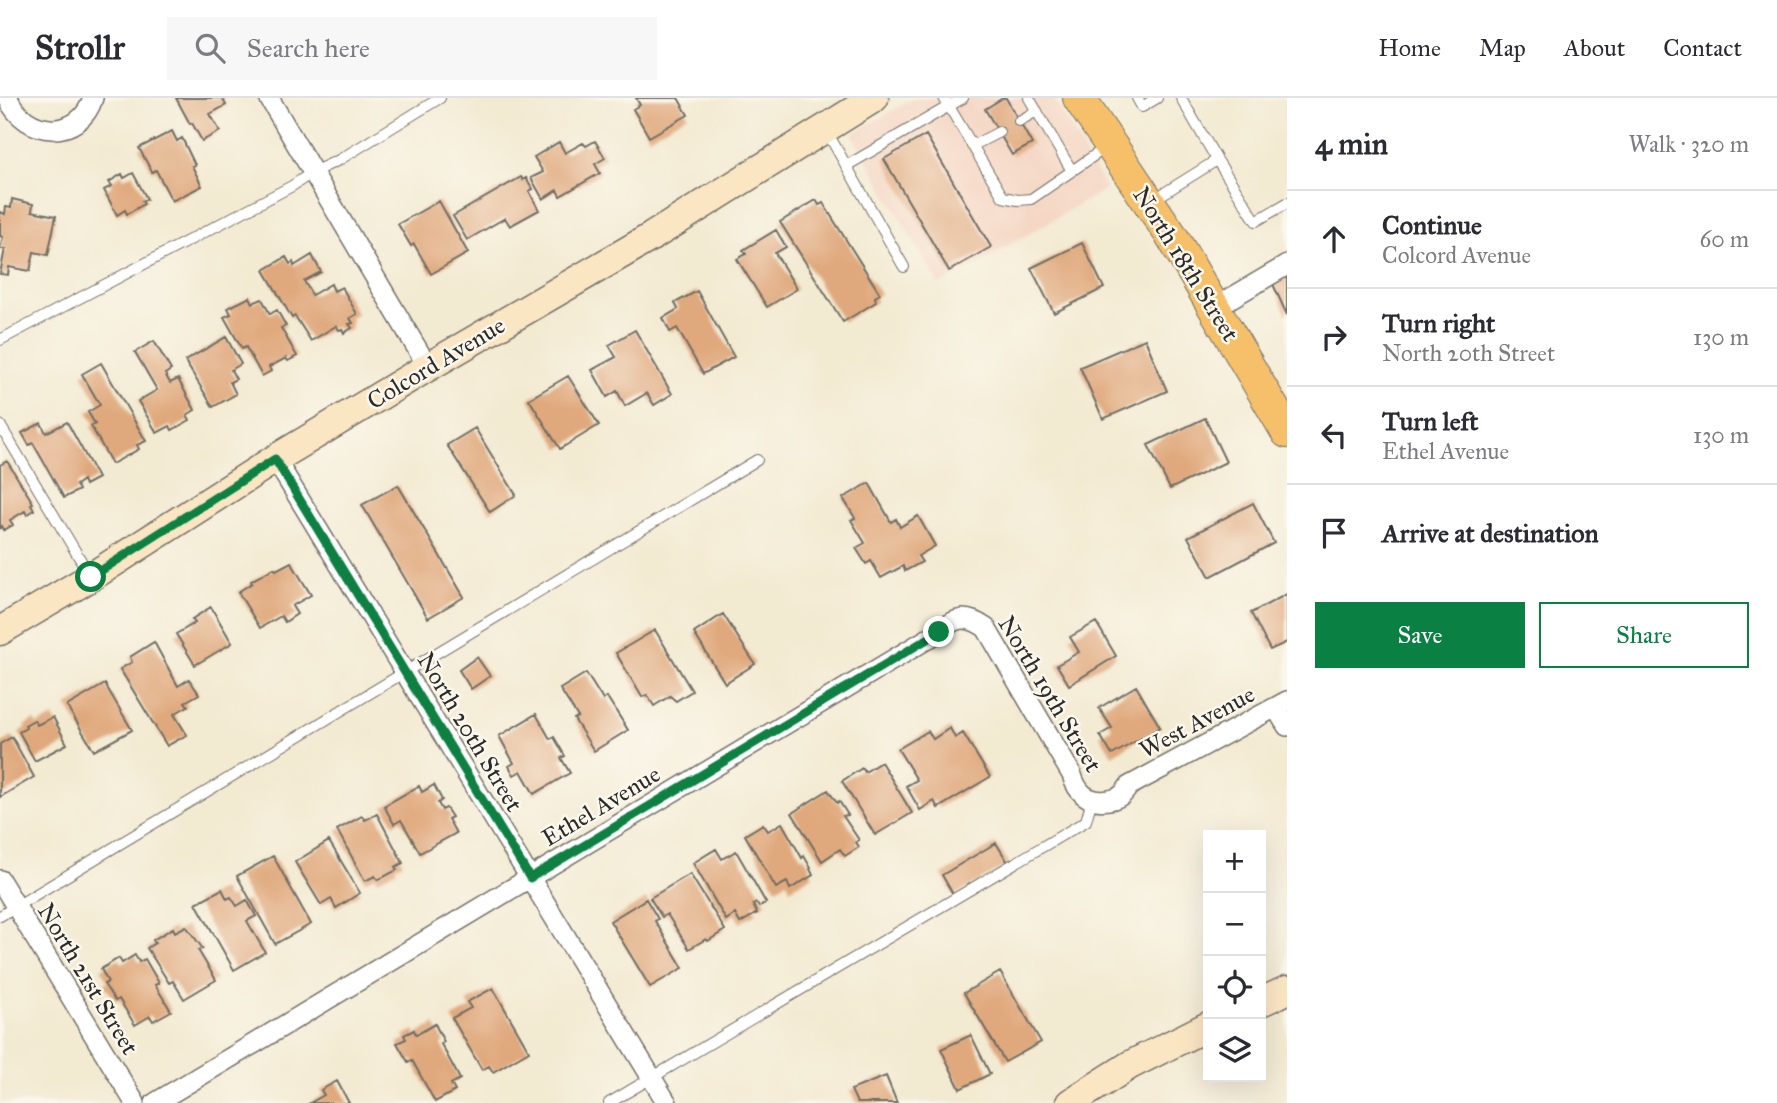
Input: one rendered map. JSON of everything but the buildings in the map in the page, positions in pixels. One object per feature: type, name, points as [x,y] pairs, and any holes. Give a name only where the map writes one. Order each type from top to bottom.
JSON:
[{"type":"main road","name":"North 18th Street","points":[[1079,98],[1173,238],[1287,432]]},
{"type":"street","points":[[8,98],[12,108],[23,120],[52,130],[81,118],[91,106],[93,98]]},
{"type":"street","points":[[269,98],[428,367]]},
{"type":"street","name":"Colcord Avenue","points":[[0,631],[91,577],[275,459],[651,236],[874,98]]},
{"type":"street","points":[[1214,308],[1287,265]]},
{"type":"street","name":"North 20th Street","points":[[275,459],[667,1103]]},
{"type":"street","name":"North 19th Street","points":[[965,618],[976,620],[986,628],[1075,783],[1083,795],[1092,799]]},
{"type":"street","name":"Ethel Avenue","points":[[155,1103],[955,620],[965,618]]},
{"type":"street","points":[[1282,705],[1287,726]]},
{"type":"street","name":"West Avenue","points":[[1092,799],[1108,801],[1122,795],[1129,786],[1282,705]]},
{"type":"street","name":"North 21st Street","points":[[0,880],[8,911],[135,1103]]},
{"type":"street","points":[[1266,1000],[1287,990]]},
{"type":"street","points":[[1070,1103],[1130,1065],[1203,1028]]},
{"type":"lane","points":[[0,340],[292,187],[440,98]]},
{"type":"lane","points":[[846,166],[946,102],[963,98]]},
{"type":"lane","points":[[1137,98],[1142,107],[1157,98]]},
{"type":"lane","points":[[1181,98],[1256,221],[1287,203]]},
{"type":"lane","points":[[946,102],[1003,197],[1031,199],[1110,145]]},
{"type":"lane","points":[[1019,121],[1033,102],[1072,171]]},
{"type":"lane","points":[[825,128],[904,267]]},
{"type":"lane","points":[[972,146],[999,132]]},
{"type":"lane","points":[[1149,202],[1217,160]]},
{"type":"lane","points":[[0,425],[91,577]]},
{"type":"lane","points":[[8,911],[757,460]]},
{"type":"lane","points":[[609,1103],[1086,821],[1092,799]]},
{"type":"shaded area","points":[[914,98],[1054,98],[1106,189],[939,285],[852,134]]},
{"type":"route","points":[[91,577],[275,459],[530,878],[939,632]]}]
